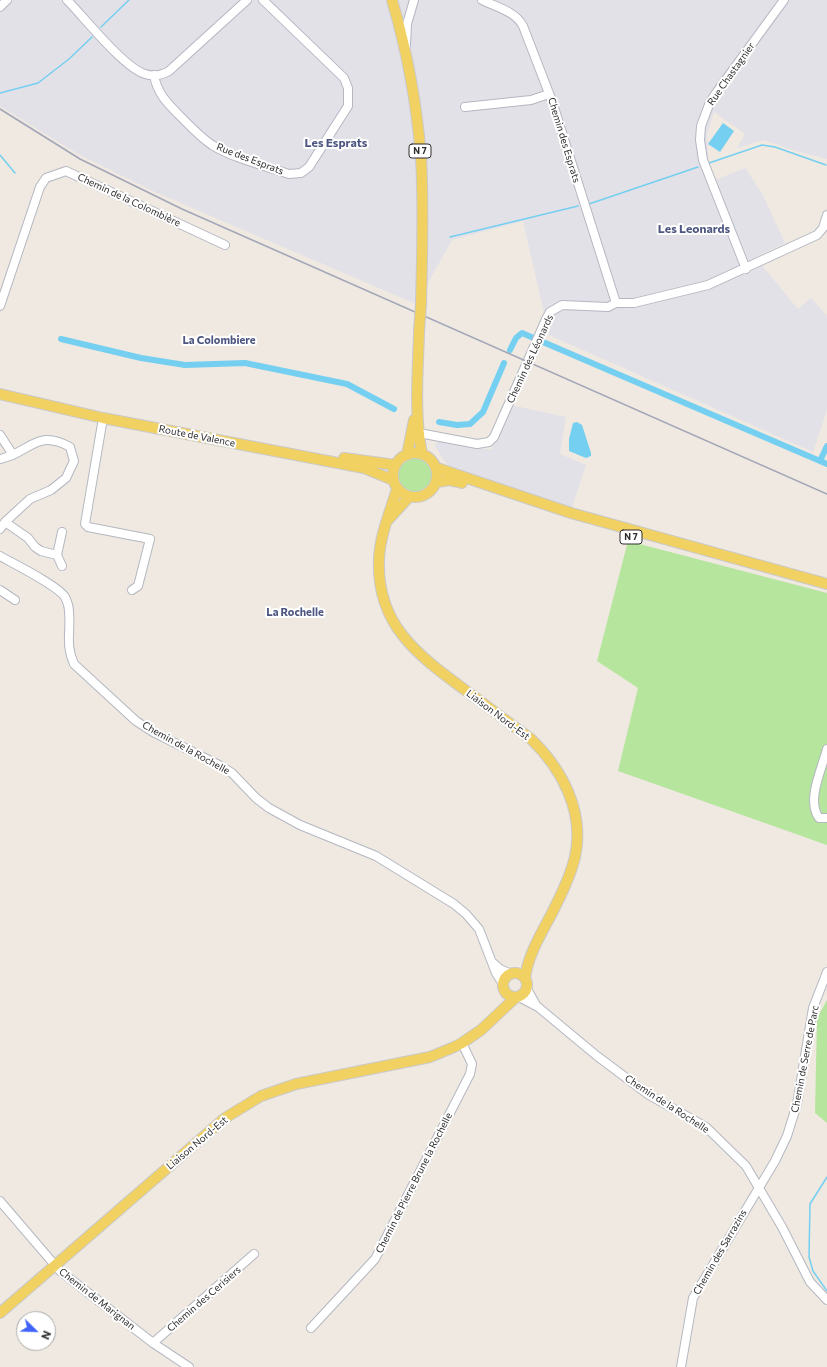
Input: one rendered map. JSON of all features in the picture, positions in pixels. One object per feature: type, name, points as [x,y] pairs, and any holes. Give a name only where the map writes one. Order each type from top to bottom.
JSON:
[{"type":"main road","name":"N 7","points":[[392,0],[412,84],[421,158],[423,232],[418,392],[419,432],[422,454]]},
{"type":"main road","name":"N 7","points":[[407,455],[418,392]]},
{"type":"main road","name":"Route de Valence","points":[[0,394],[103,418],[364,468],[395,484]]},
{"type":"main road","name":"Route de Valence","points":[[0,394],[84,408],[320,454],[395,465]]},
{"type":"main road","points":[[422,454],[432,460],[437,468],[437,482],[431,492],[426,495],[420,498],[409,497],[395,484],[395,465],[407,455],[422,454]]},
{"type":"main road","name":"N 7","points":[[437,468],[571,513],[827,584]]},
{"type":"main road","name":"N 7","points":[[437,482],[449,480],[468,485],[593,526],[827,590]]},
{"type":"main road","name":"Liaison Nord-Est","points":[[395,484],[379,558],[379,574],[382,594],[390,616],[403,637],[419,655],[531,739],[542,749],[564,780],[574,806],[577,832],[572,868],[531,954],[525,978]]},
{"type":"main road","points":[[386,523],[409,497]]},
{"type":"main road","name":"Liaison Nord-Est","points":[[513,974],[531,954]]},
{"type":"main road","points":[[513,974],[525,978],[527,989],[517,997],[504,988],[506,978],[513,974]]},
{"type":"main road","name":"Liaison Nord-Est","points":[[496,1015],[504,988]]},
{"type":"main road","name":"Liaison Nord-Est","points":[[0,1313],[225,1118],[261,1096],[296,1084],[430,1057],[462,1043],[481,1030],[517,997]]},
{"type":"street","points":[[0,7],[7,0]]},
{"type":"street","points":[[68,0],[129,64],[146,74],[154,75],[162,75],[169,71],[247,0]]},
{"type":"street","name":"Rue des Esprats","points":[[154,75],[156,85],[164,100],[211,144],[224,151],[289,174],[300,173],[309,167],[348,106],[348,88],[344,78],[263,0]]},
{"type":"street","points":[[388,0],[396,12]]},
{"type":"street","points":[[405,50],[407,24],[414,0]]},
{"type":"street","name":"Chemin des Esprats","points":[[482,0],[520,19],[549,94],[616,303]]},
{"type":"street","name":"Rue Chastagnier","points":[[746,268],[703,160],[700,140],[701,126],[710,102],[784,0]]},
{"type":"street","points":[[465,107],[530,100],[549,94]]},
{"type":"street","name":"Chemin de la Colombière","points":[[0,306],[40,187],[46,178],[66,171],[225,245]]},
{"type":"street","name":"Chemin des Léonards","points":[[419,432],[477,444],[489,442],[494,437],[550,312],[562,305],[608,307],[616,303],[634,303],[708,286],[817,235],[823,228],[827,215]]},
{"type":"street","points":[[103,418],[85,524],[88,527],[150,539],[138,586],[132,590]]},
{"type":"street","points":[[0,435],[13,455]]},
{"type":"street","points":[[0,459],[13,455],[41,440],[57,439],[70,447],[74,461],[66,478],[51,490],[30,499],[2,525],[28,538],[35,547],[41,551],[57,554]]},
{"type":"street","points":[[62,532],[57,554],[62,566]]},
{"type":"street","name":"Chemin de la Rochelle","points":[[0,556],[58,590],[66,598],[69,612],[69,653],[74,664],[136,720],[153,732],[220,765],[232,773],[256,798],[269,808],[300,825],[376,856],[454,904],[479,928],[496,973],[504,988]]},
{"type":"street","points":[[0,590],[15,600]]},
{"type":"street","points":[[827,749],[813,798],[815,813],[819,818],[827,818]]},
{"type":"street","points":[[492,961],[500,969],[513,974]]},
{"type":"street","name":"Chemin de Serre de Parc","points":[[758,1187],[775,1161],[787,1136],[797,1104],[813,1008],[827,972]]},
{"type":"street","name":"Chemin de la Rochelle","points":[[527,989],[538,1007]]},
{"type":"street","name":"Chemin de la Rochelle","points":[[517,997],[538,1007],[597,1056],[650,1095],[706,1127],[746,1166],[810,1282],[827,1300]]},
{"type":"street","name":"Chemin de Pierre Brune la Rochelle","points":[[311,1328],[375,1259],[470,1074],[472,1064],[462,1043]]},
{"type":"street","name":"Chemin des Sarrazins","points":[[681,1367],[693,1298],[758,1187]]},
{"type":"street","name":"Chemin de Marignan","points":[[0,1201],[60,1271],[153,1343],[189,1367]]},
{"type":"street","name":"Chemin des Cerisiers","points":[[153,1343],[254,1254]]},
{"type":"shaded area","points":[[0,0],[827,0],[827,159],[789,149],[764,140],[737,148],[745,134],[714,112],[707,134],[708,159],[715,180],[745,168],[762,193],[785,243],[758,256],[764,268],[798,309],[811,298],[827,316],[827,410],[813,452],[549,335],[523,221],[452,240],[416,304],[155,192],[78,154],[0,106]]},
{"type":"shaded area","points":[[511,405],[566,417],[560,454],[586,465],[571,510],[456,471],[445,462],[435,446],[438,441],[445,440],[491,450]]},
{"type":"green space","points":[[415,458],[421,459],[427,463],[431,469],[431,481],[427,487],[421,491],[415,492],[409,491],[403,487],[399,481],[398,475],[399,469],[403,463],[409,459]]},
{"type":"green space","points":[[628,541],[827,593],[827,845],[618,771],[638,688],[597,661]]},
{"type":"green space","points":[[827,1000],[827,1123],[815,1113],[817,1018]]},
{"type":"water","points":[[723,123],[734,131],[720,152],[708,144]]},
{"type":"water","points":[[577,422],[582,425],[591,453],[591,456],[586,458],[569,451],[569,439],[573,423]]},
{"type":"waterway","points":[[101,27],[129,0]]},
{"type":"waterway","points":[[0,93],[38,83],[69,59],[92,37]]},
{"type":"waterway","points":[[709,163],[762,145],[775,147],[826,165]]},
{"type":"waterway","points":[[0,155],[15,173]]},
{"type":"waterway","points":[[589,204],[698,167]]},
{"type":"waterway","points":[[450,237],[578,206]]},
{"type":"waterway","points":[[510,350],[516,338],[522,333],[827,464]]},
{"type":"waterway","points":[[61,339],[141,358],[185,365],[245,363],[347,384],[394,409]]},
{"type":"waterway","points":[[439,422],[457,425],[470,424],[483,412],[504,363]]},
{"type":"waterway","points":[[820,461],[827,446]]},
{"type":"waterway","points":[[827,1177],[810,1204],[809,1257],[813,1271],[827,1291]]},
{"type":"railway","points":[[0,109],[80,159],[182,209],[827,494]]},
{"type":"district","name":"Les Esprats","points":[[336,143]]},
{"type":"district","name":"Les Leonards","points":[[694,229]]},
{"type":"district","name":"La Colombiere","points":[[219,340]]},
{"type":"district","name":"La Rochelle","points":[[295,612]]}]
